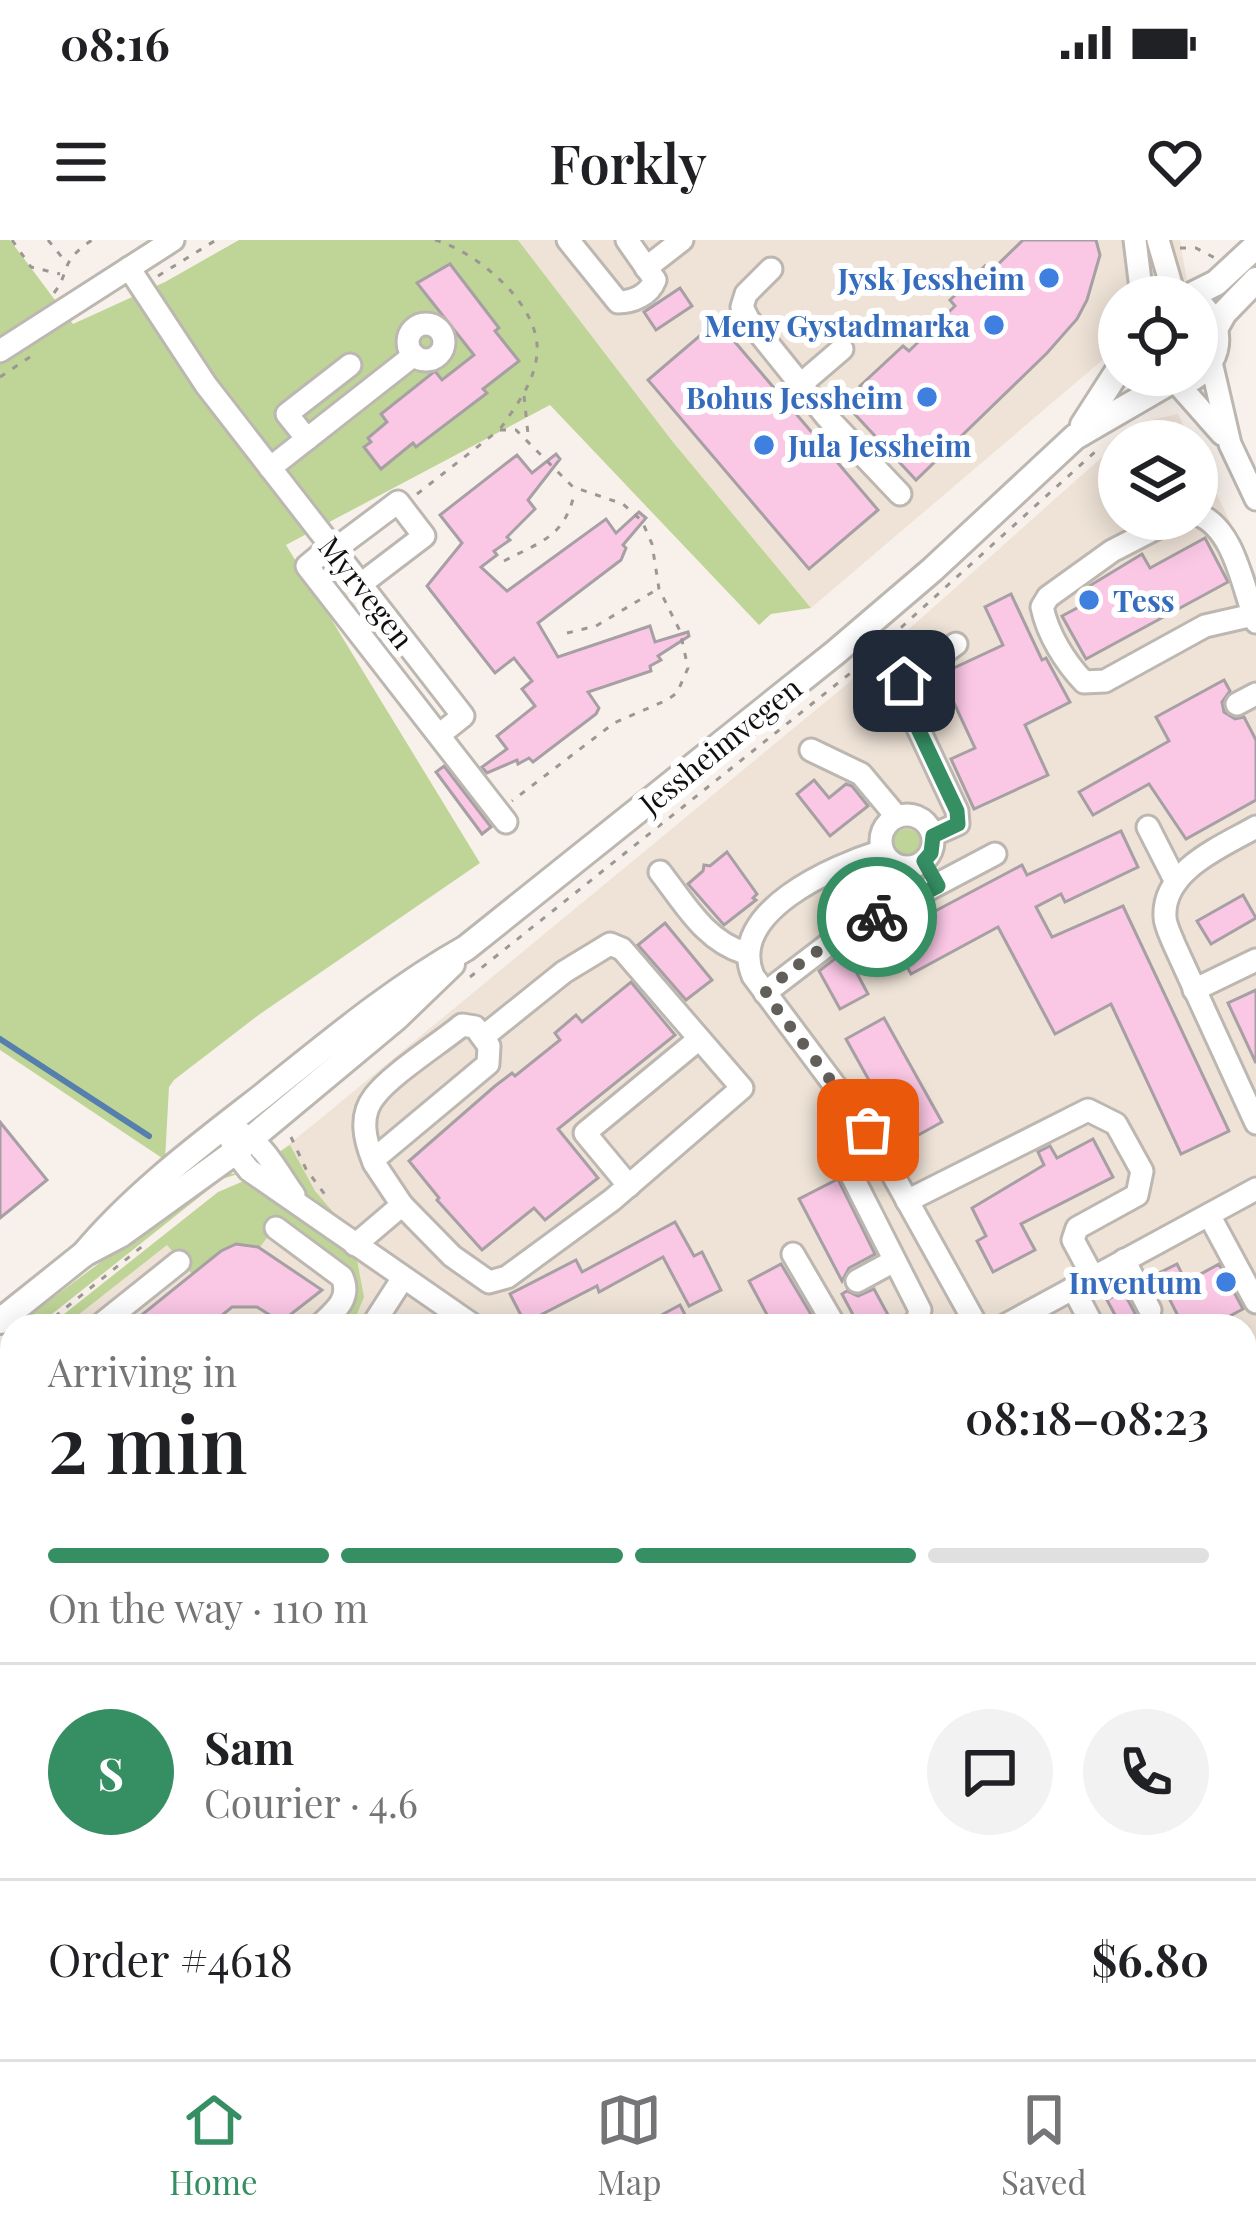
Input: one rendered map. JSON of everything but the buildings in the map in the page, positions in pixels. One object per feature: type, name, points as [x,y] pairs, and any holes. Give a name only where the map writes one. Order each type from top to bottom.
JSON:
[{"type":"main road","points":[[1218,282],[1256,246]]},
{"type":"main road","points":[[1218,325],[1256,280]]},
{"type":"main road","name":"Jessheimvegen","points":[[1075,437],[1102,396]]},
{"type":"main road","name":"Jessheimvegen","points":[[10,1314],[84,1254],[111,1222],[226,1125],[379,1004],[466,948],[852,639],[1075,437],[1139,396]]},
{"type":"main road","name":"Jessheimvegen","points":[[84,1254],[120,1235],[243,1145],[433,986],[466,948]]},
{"type":"street","points":[[0,351],[63,310],[135,278],[173,240]]},
{"type":"street","points":[[568,240],[618,302],[632,302],[655,280],[631,241]]},
{"type":"street","points":[[646,268],[682,240]]},
{"type":"street","points":[[1135,240],[1139,276]]},
{"type":"street","points":[[1158,240],[1172,276]]},
{"type":"street","points":[[771,268],[746,294],[742,307],[800,385],[900,494]]},
{"type":"street","name":"Myrvegen","points":[[135,278],[179,348],[463,716],[439,735]]},
{"type":"street","points":[[800,385],[842,350]]},
{"type":"street","points":[[271,468],[414,355]]},
{"type":"street","points":[[307,440],[287,414],[350,365]]},
{"type":"street","points":[[1218,392],[1230,444],[1256,499]]},
{"type":"street","points":[[1180,396],[1230,444]]},
{"type":"street","points":[[361,584],[424,536],[398,502],[307,566],[502,817]]},
{"type":"street","points":[[1133,540],[1048,597],[1042,607],[1070,667],[1084,682],[1105,681],[1205,626],[1255,618],[1246,586],[1218,532]]},
{"type":"street","points":[[933,836],[958,824],[957,811],[903,697],[904,681],[956,644]]},
{"type":"street","points":[[811,749],[861,774],[897,817],[923,820],[933,836],[931,853],[924,861],[902,867],[882,851],[881,835],[897,817]]},
{"type":"street","points":[[1148,826],[1175,882]]},
{"type":"street","points":[[1256,827],[1192,864],[1175,882],[1164,915],[1256,1124]]},
{"type":"street","points":[[882,851],[826,872],[798,891],[752,931],[745,953],[753,976],[854,1109],[970,1314]]},
{"type":"street","points":[[765,993],[838,937],[995,854]]},
{"type":"street","points":[[924,861],[938,886]]},
{"type":"street","points":[[660,872],[705,931],[728,948],[745,953]]},
{"type":"street","points":[[373,1160],[488,1064],[489,1046],[476,1027],[462,1025],[373,1097],[364,1125],[373,1160],[402,1205],[452,1256],[489,1282],[508,1277],[539,1256],[742,1088],[622,949],[610,944],[564,972],[483,1036]]},
{"type":"street","points":[[1194,989],[1256,960]]},
{"type":"street","points":[[628,1186],[585,1133],[699,1039]]},
{"type":"street","points":[[907,1201],[1088,1110],[1117,1124],[1142,1171],[1137,1196],[1077,1228],[1073,1240],[1090,1314]]},
{"type":"street","points":[[226,1125],[243,1145],[249,1170],[456,1314]]},
{"type":"street","points":[[852,1176],[894,1261],[914,1314]]},
{"type":"street","points":[[1026,1314],[1256,1189]]},
{"type":"street","points":[[355,1245],[402,1205]]},
{"type":"street","points":[[1209,1215],[1256,1302]]},
{"type":"street","points":[[276,1228],[342,1277],[344,1298],[330,1314]]},
{"type":"street","points":[[794,1254],[828,1314]]},
{"type":"street","points":[[856,1281],[894,1261]]},
{"type":"street","points":[[1124,1261],[1150,1310]]},
{"type":"street","points":[[114,1314],[179,1262]]},
{"type":"street","points":[[380,1314],[403,1278]]},
{"type":"street","points":[[922,1314],[958,1292]]},
{"type":"path","points":[[12,240],[32,267],[61,274]]},
{"type":"path","points":[[48,240],[66,262]]},
{"type":"path","points":[[63,310],[53,292],[60,285],[66,262],[92,240]]},
{"type":"path","points":[[135,278],[216,240]]},
{"type":"path","points":[[401,506],[499,430],[523,394],[537,356],[530,322],[484,262],[436,240]]},
{"type":"path","points":[[0,377],[37,352]]},
{"type":"path","points":[[523,394],[527,438]]},
{"type":"path","points":[[499,430],[511,428],[527,438],[576,489],[623,504],[642,521],[652,544],[658,589],[687,653],[688,668],[677,692],[614,723],[502,817]]},
{"type":"path","points":[[504,561],[561,527],[571,514],[576,489]]},
{"type":"path","points":[[567,633],[596,626],[658,589]]},
{"type":"path","points":[[58,1314],[148,1242]]},
{"type":"shaded area","points":[[518,240],[1180,240],[1186,276],[1098,276],[1098,364],[811,608],[673,442]]},
{"type":"shaded area","points":[[1098,461],[1098,540],[1218,540],[1218,497],[1256,575],[1256,1314],[76,1314],[846,685]]},
{"type":"green space","points":[[0,240],[10,240],[73,324],[165,282],[239,240],[518,240],[673,442],[811,608],[771,614],[759,625],[550,405],[286,545],[480,863],[260,1014],[174,1080],[169,1087],[165,1160],[0,1050]]},
{"type":"green space","points":[[907,829],[917,833],[921,843],[917,853],[907,857],[897,853],[893,843],[897,833]]},
{"type":"green space","points":[[290,1145],[315,1191],[340,1220],[303,1192],[278,1153]]},
{"type":"green space","points":[[220,1173],[238,1174],[222,1179],[52,1314],[31,1314]]},
{"type":"green space","points":[[246,1180],[357,1260],[364,1297],[357,1314],[347,1314],[353,1293],[279,1222],[260,1247],[231,1247],[192,1274],[167,1245],[79,1314],[64,1314],[218,1192]]},
{"type":"waterway","points":[[0,1039],[149,1136]]},
{"type":"way so far","points":[[868,1130],[765,993],[838,937],[877,917]]},
{"type":"place","name":"Jysk Jessheim","points":[[1049,278]]},
{"type":"place","name":"Meny Gystadmarka","points":[[994,325]]},
{"type":"place","name":"Bohus Jessheim","points":[[927,397]]},
{"type":"place","name":"Jula Jessheim","points":[[764,445]]},
{"type":"place","name":"Tess","points":[[1089,600]]},
{"type":"place","name":"Inventum","points":[[1226,1282]]},
{"type":"route","points":[[877,917],[938,886],[924,861],[931,853],[933,836],[958,824],[957,811],[903,697],[904,681]]}]
